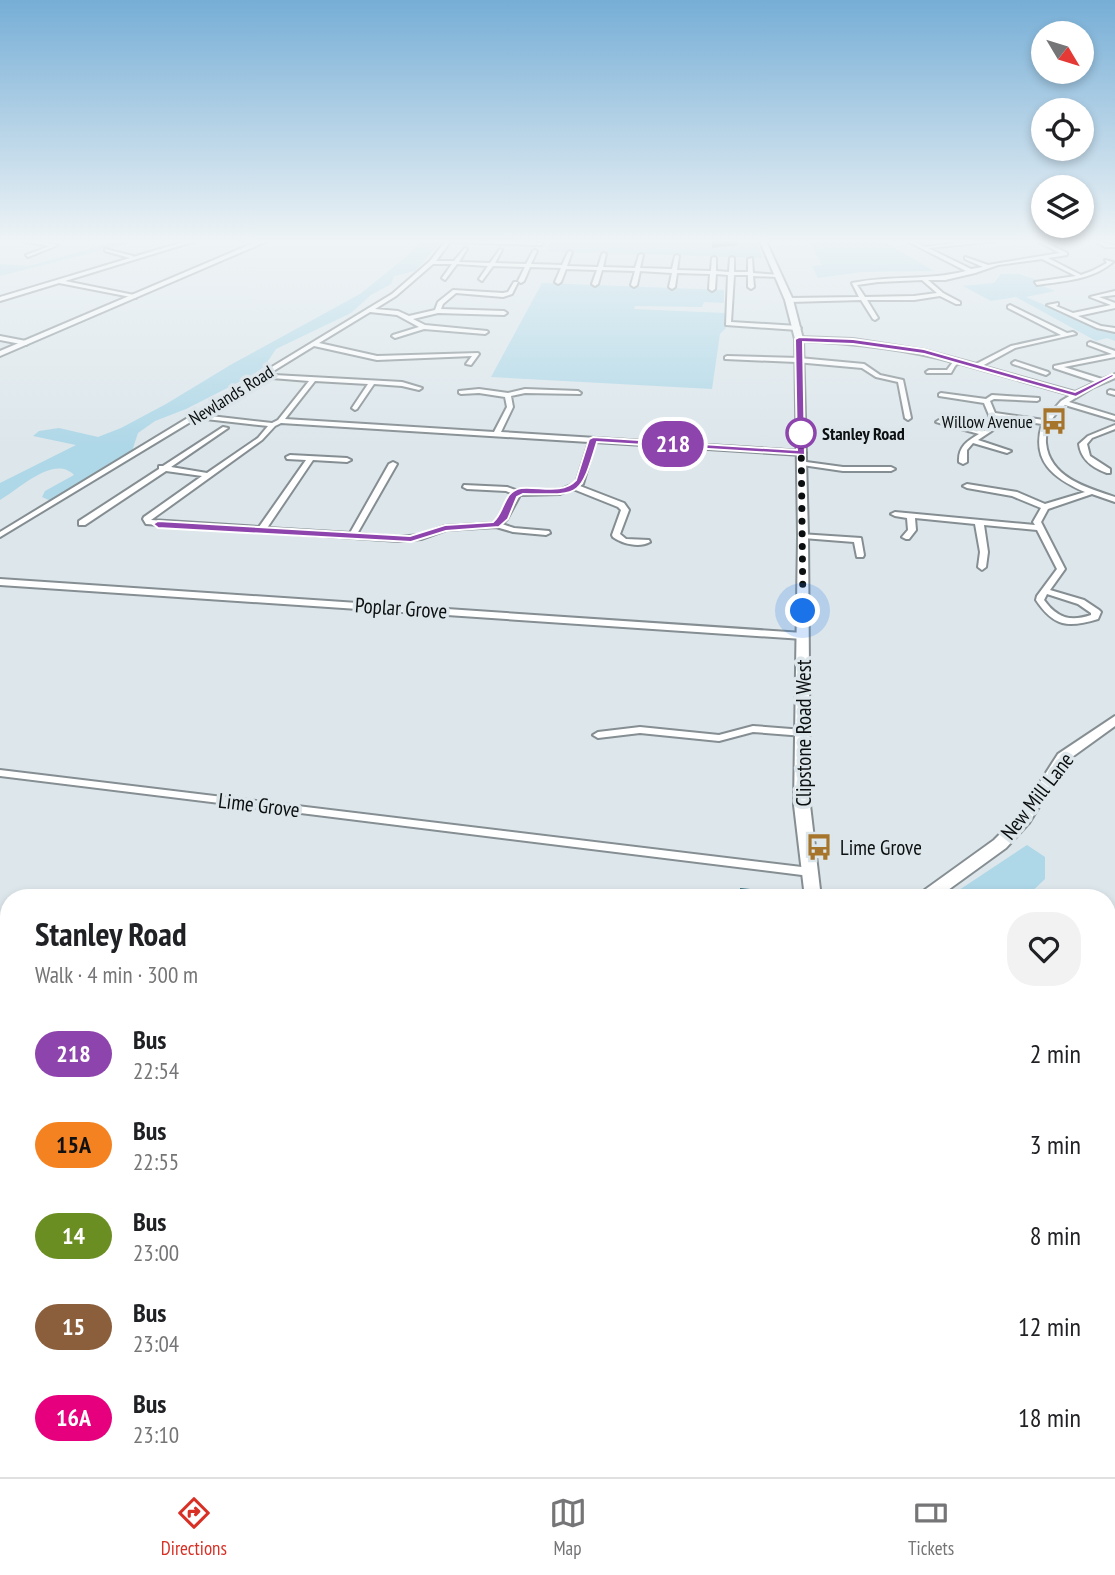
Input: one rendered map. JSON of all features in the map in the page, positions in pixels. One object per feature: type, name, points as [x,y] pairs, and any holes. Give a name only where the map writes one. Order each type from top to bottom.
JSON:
[{"type":"main road","points":[[0,354],[108,308]]},
{"type":"main road","name":"Clipstone Road West","points":[[792,308],[799,339],[802,458],[802,805],[812,889]]},
{"type":"main road","name":"New Mill Lane","points":[[938,889],[1000,844],[1024,819],[1063,757],[1115,720]]},
{"type":"street","name":"Newlands Road","points":[[0,535],[373,308]]},
{"type":"street","points":[[729,308],[728,324],[798,328]]},
{"type":"street","points":[[869,308],[875,318]]},
{"type":"street","points":[[1056,308],[1099,327],[1115,330]]},
{"type":"street","points":[[1072,315],[1106,308]]},
{"type":"street","points":[[370,310],[398,313],[424,327]]},
{"type":"street","points":[[409,318],[438,310],[504,313]]},
{"type":"street","points":[[978,366],[1013,347],[1069,334],[1012,310]]},
{"type":"street","points":[[395,336],[424,327],[485,332]]},
{"type":"street","points":[[0,338],[26,343]]},
{"type":"street","points":[[799,339],[896,350],[958,361],[1076,394]]},
{"type":"street","points":[[313,344],[377,358],[476,354],[469,364]]},
{"type":"street","points":[[1090,344],[1115,354]]},
{"type":"street","points":[[1015,363],[1043,375],[1056,367],[1115,354]]},
{"type":"street","points":[[727,358],[864,366],[878,376],[901,381],[908,418]]},
{"type":"street","points":[[929,372],[950,372],[950,366],[958,361]]},
{"type":"street","points":[[1056,367],[1101,381]]},
{"type":"street","points":[[1115,376],[1063,402],[1045,422],[1041,440],[1048,464],[1064,478],[1092,492],[1115,499]]},
{"type":"street","points":[[274,377],[402,384],[419,388]]},
{"type":"street","points":[[313,380],[260,439],[147,519],[158,524],[411,539],[445,528],[496,524],[513,530],[546,533]]},
{"type":"street","points":[[355,408],[372,383]]},
{"type":"street","points":[[461,392],[490,391],[508,395],[525,391],[578,393]]},
{"type":"street","points":[[941,395],[987,401],[1001,392],[1037,399]]},
{"type":"street","points":[[497,434],[510,407],[508,395]]},
{"type":"street","points":[[963,462],[961,454],[964,447],[991,429],[992,415],[987,401]]},
{"type":"street","points":[[1063,402],[1115,418]]},
{"type":"street","points":[[992,415],[1045,422]]},
{"type":"street","points":[[197,416],[277,423],[593,439],[802,458],[870,471],[891,469]]},
{"type":"street","points":[[939,422],[985,433]]},
{"type":"street","points":[[82,523],[225,428]]},
{"type":"street","points":[[1107,471],[1087,458],[1082,451],[1083,444],[1100,433],[1115,428]]},
{"type":"street","points":[[1100,433],[1115,439]]},
{"type":"street","points":[[467,487],[508,489],[517,493],[560,492],[575,487],[581,481],[593,439]]},
{"type":"street","points":[[973,440],[1007,451]]},
{"type":"street","points":[[290,457],[347,460]]},
{"type":"street","points":[[261,530],[311,458]]},
{"type":"street","points":[[352,536],[393,464]]},
{"type":"street","points":[[162,468],[207,475]]},
{"type":"street","points":[[967,486],[1014,494],[1045,507]]},
{"type":"street","points":[[575,487],[621,505],[625,510],[616,536],[624,541],[646,542]]},
{"type":"street","points":[[1045,591],[1090,607],[1096,612],[1095,617],[1073,623],[1053,617],[1040,600],[1045,591],[1061,569],[1038,528],[1040,513],[1045,507],[1092,492]]},
{"type":"street","points":[[496,524],[503,519],[517,493]]},
{"type":"street","points":[[895,514],[1038,528]]},
{"type":"street","points":[[906,537],[912,530],[911,516]]},
{"type":"street","points":[[979,522],[984,552],[982,567]]},
{"type":"street","points":[[803,536],[858,540],[860,555]]},
{"type":"street","name":"Poplar Grove","points":[[0,582],[803,636]]},
{"type":"street","points":[[598,735],[640,730],[719,738],[753,729],[804,733]]},
{"type":"street","name":"Lime Grove","points":[[0,773],[810,872]]},
{"type":"shaded area","points":[[335,308],[357,308],[276,349],[264,367],[251,376],[186,409],[155,421],[138,433],[132,451],[51,501],[42,497],[45,491],[74,475],[66,470],[47,471],[0,500],[0,483],[76,445],[33,436],[39,431],[59,428],[98,437],[166,404]]},
{"type":"shaded area","points":[[528,308],[634,308],[725,313],[726,328],[720,334],[712,389],[491,377]]},
{"type":"shaded area","points":[[1036,308],[1051,308],[1096,327],[1115,331],[1115,341],[1107,338],[1096,341]]},
{"type":"shaded area","points":[[1027,845],[1045,857],[1045,879],[1034,889],[961,889]]},
{"type":"bus line","name":"218","points":[[158,524],[411,539],[455,526],[483,527],[496,524],[503,519],[513,495],[521,491],[560,492],[575,487],[581,481],[593,439],[802,453],[799,339],[895,346],[1076,394],[1115,376]]},
{"type":"place","name":"Willow Avenue","points":[[1054,421]]},
{"type":"place","name":"Stanley Road","points":[[801,433]]},
{"type":"place","name":"Lime Grove","points":[[819,847]]},
{"type":"route","points":[[801,433],[803,611]]}]
